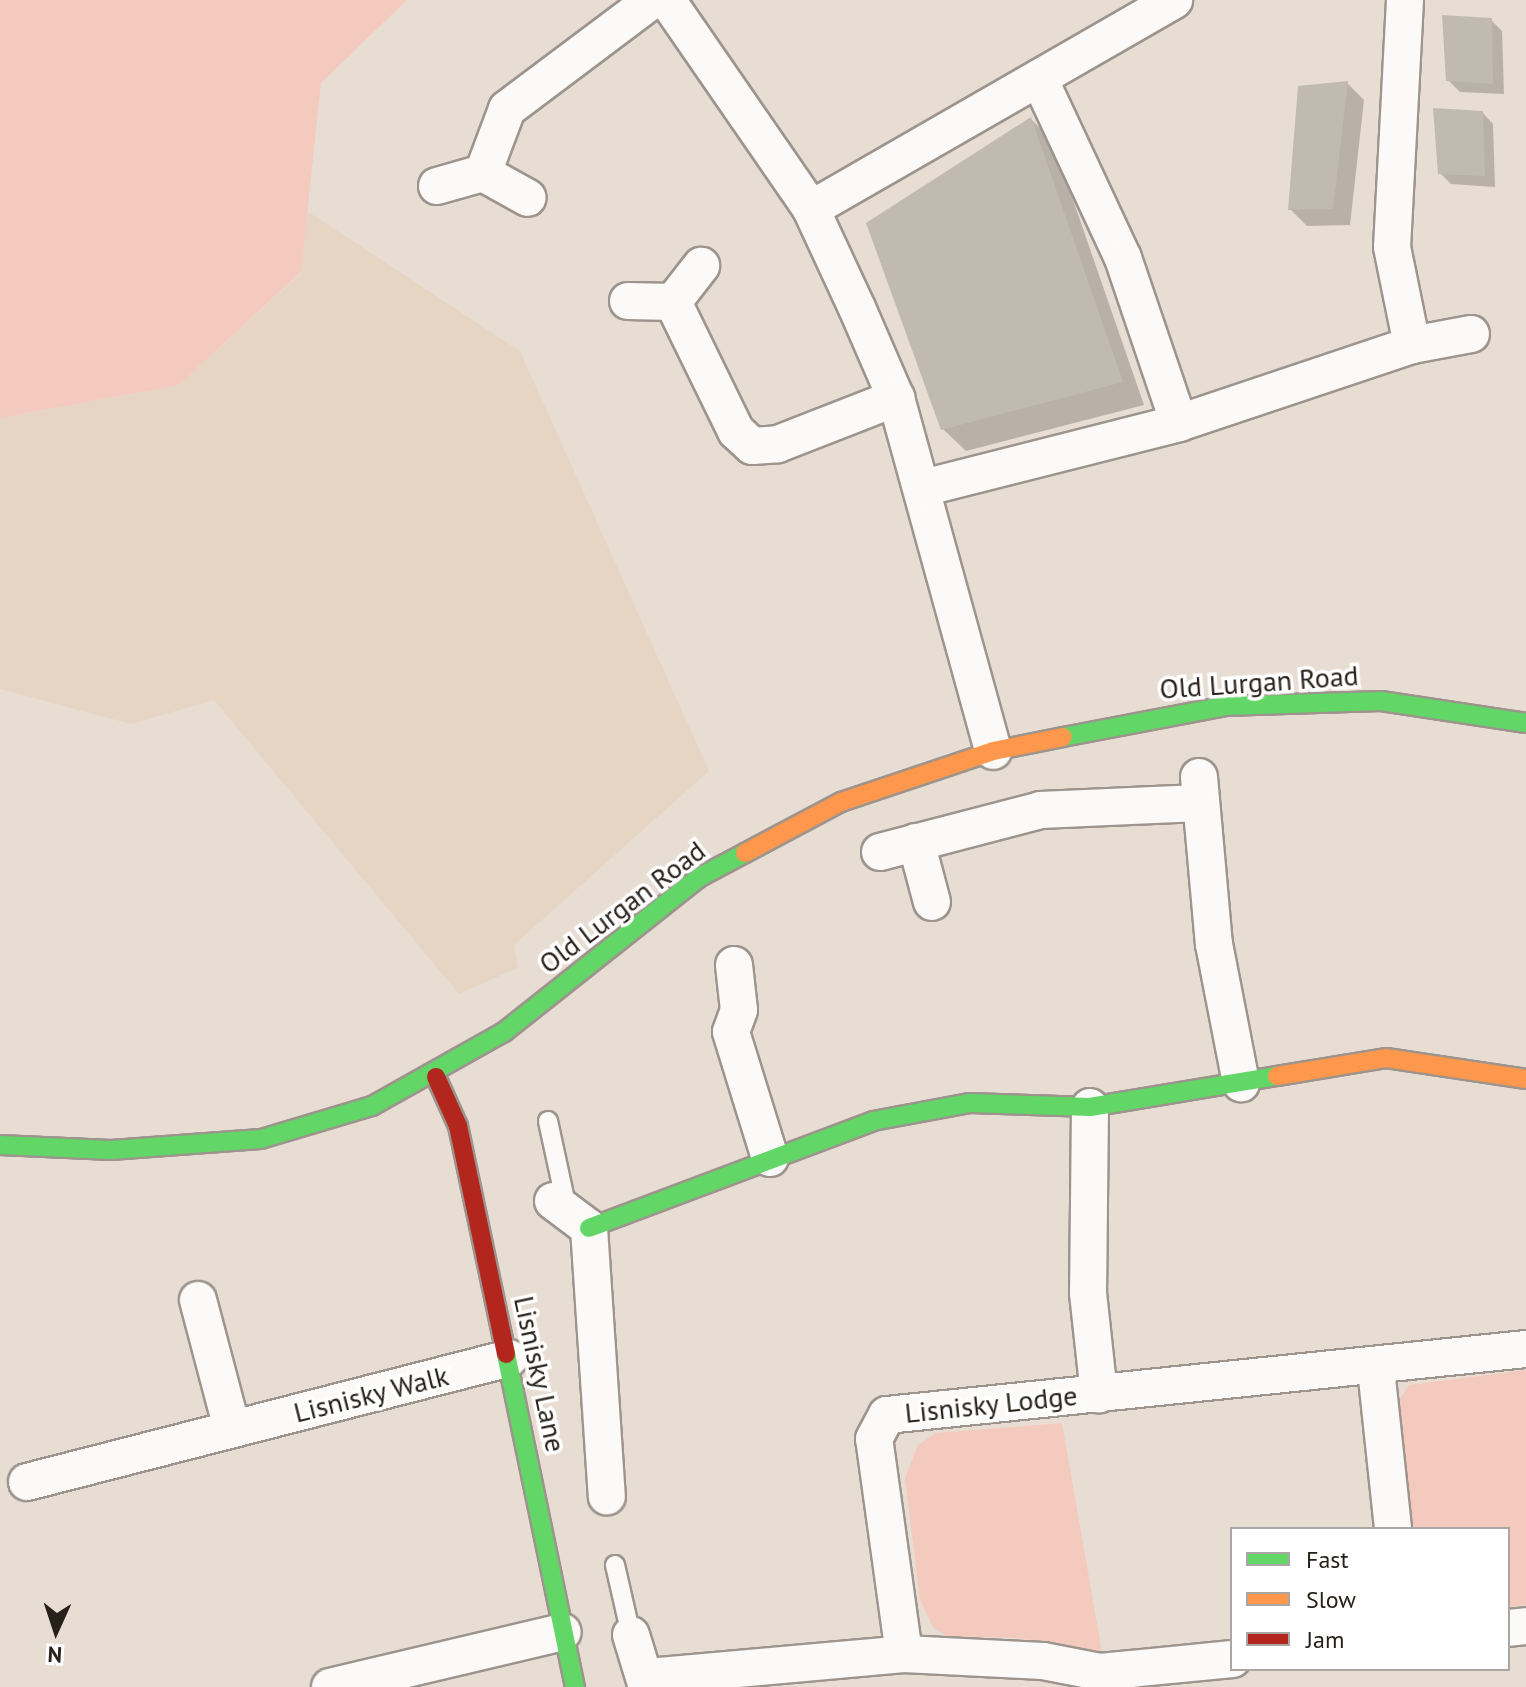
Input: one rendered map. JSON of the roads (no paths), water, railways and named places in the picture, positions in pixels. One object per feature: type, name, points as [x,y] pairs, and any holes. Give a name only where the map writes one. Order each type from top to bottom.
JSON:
[{"type":"street","points":[[483,173],[507,109],[652,0]]},
{"type":"street","points":[[667,0],[811,209],[896,398],[993,751]]},
{"type":"street","points":[[811,209],[1174,0]]},
{"type":"street","points":[[1405,0],[1392,247],[1412,345]]},
{"type":"street","points":[[1039,78],[1123,258],[1179,423]]},
{"type":"street","points":[[437,186],[483,173],[528,198]]},
{"type":"street","points":[[673,302],[701,266]]},
{"type":"street","points":[[628,301],[673,302]]},
{"type":"street","points":[[673,302],[736,431],[752,446],[778,444],[896,398]]},
{"type":"street","points":[[923,488],[1179,423],[1412,345],[1471,334]]},
{"type":"street","name":"Old Lurgan Road","points":[[0,1145],[111,1150],[261,1139],[372,1106],[436,1077],[504,1032],[698,878],[841,802],[993,751],[1225,706],[1381,701],[1526,723]]},
{"type":"street","points":[[880,852],[1041,810],[1199,790],[1214,944],[1241,1083]]},
{"type":"street","points":[[916,842],[932,902]]},
{"type":"street","points":[[737,954],[739,1010],[731,1032],[770,1158]]},
{"type":"street","points":[[614,1478],[570,1213],[770,1158],[873,1121],[970,1103],[1090,1107],[1386,1058],[1526,1079]]},
{"type":"street","name":"Lisnisky Lane","points":[[436,1077],[458,1126],[509,1358],[575,1687]]},
{"type":"street","name":"Lisnisky Lodge","points":[[1090,1107],[1088,1293],[1099,1394]]},
{"type":"street","points":[[198,1300],[232,1429]]},
{"type":"street","name":"Lisnisky Lodge","points":[[904,1654],[874,1439],[887,1415],[1376,1369],[1526,1349]]},
{"type":"street","name":"Lisnisky Walk","points":[[27,1482],[509,1358]]},
{"type":"street","points":[[1376,1369],[1393,1527]]},
{"type":"street","points":[[335,1686],[563,1632]]},
{"type":"street","points":[[631,1635],[647,1682],[904,1654],[1043,1661],[1100,1672],[1230,1659]]},
{"type":"lane","points":[[548,1121],[570,1213]]},
{"type":"lane","points":[[615,1565],[631,1635]]}]
